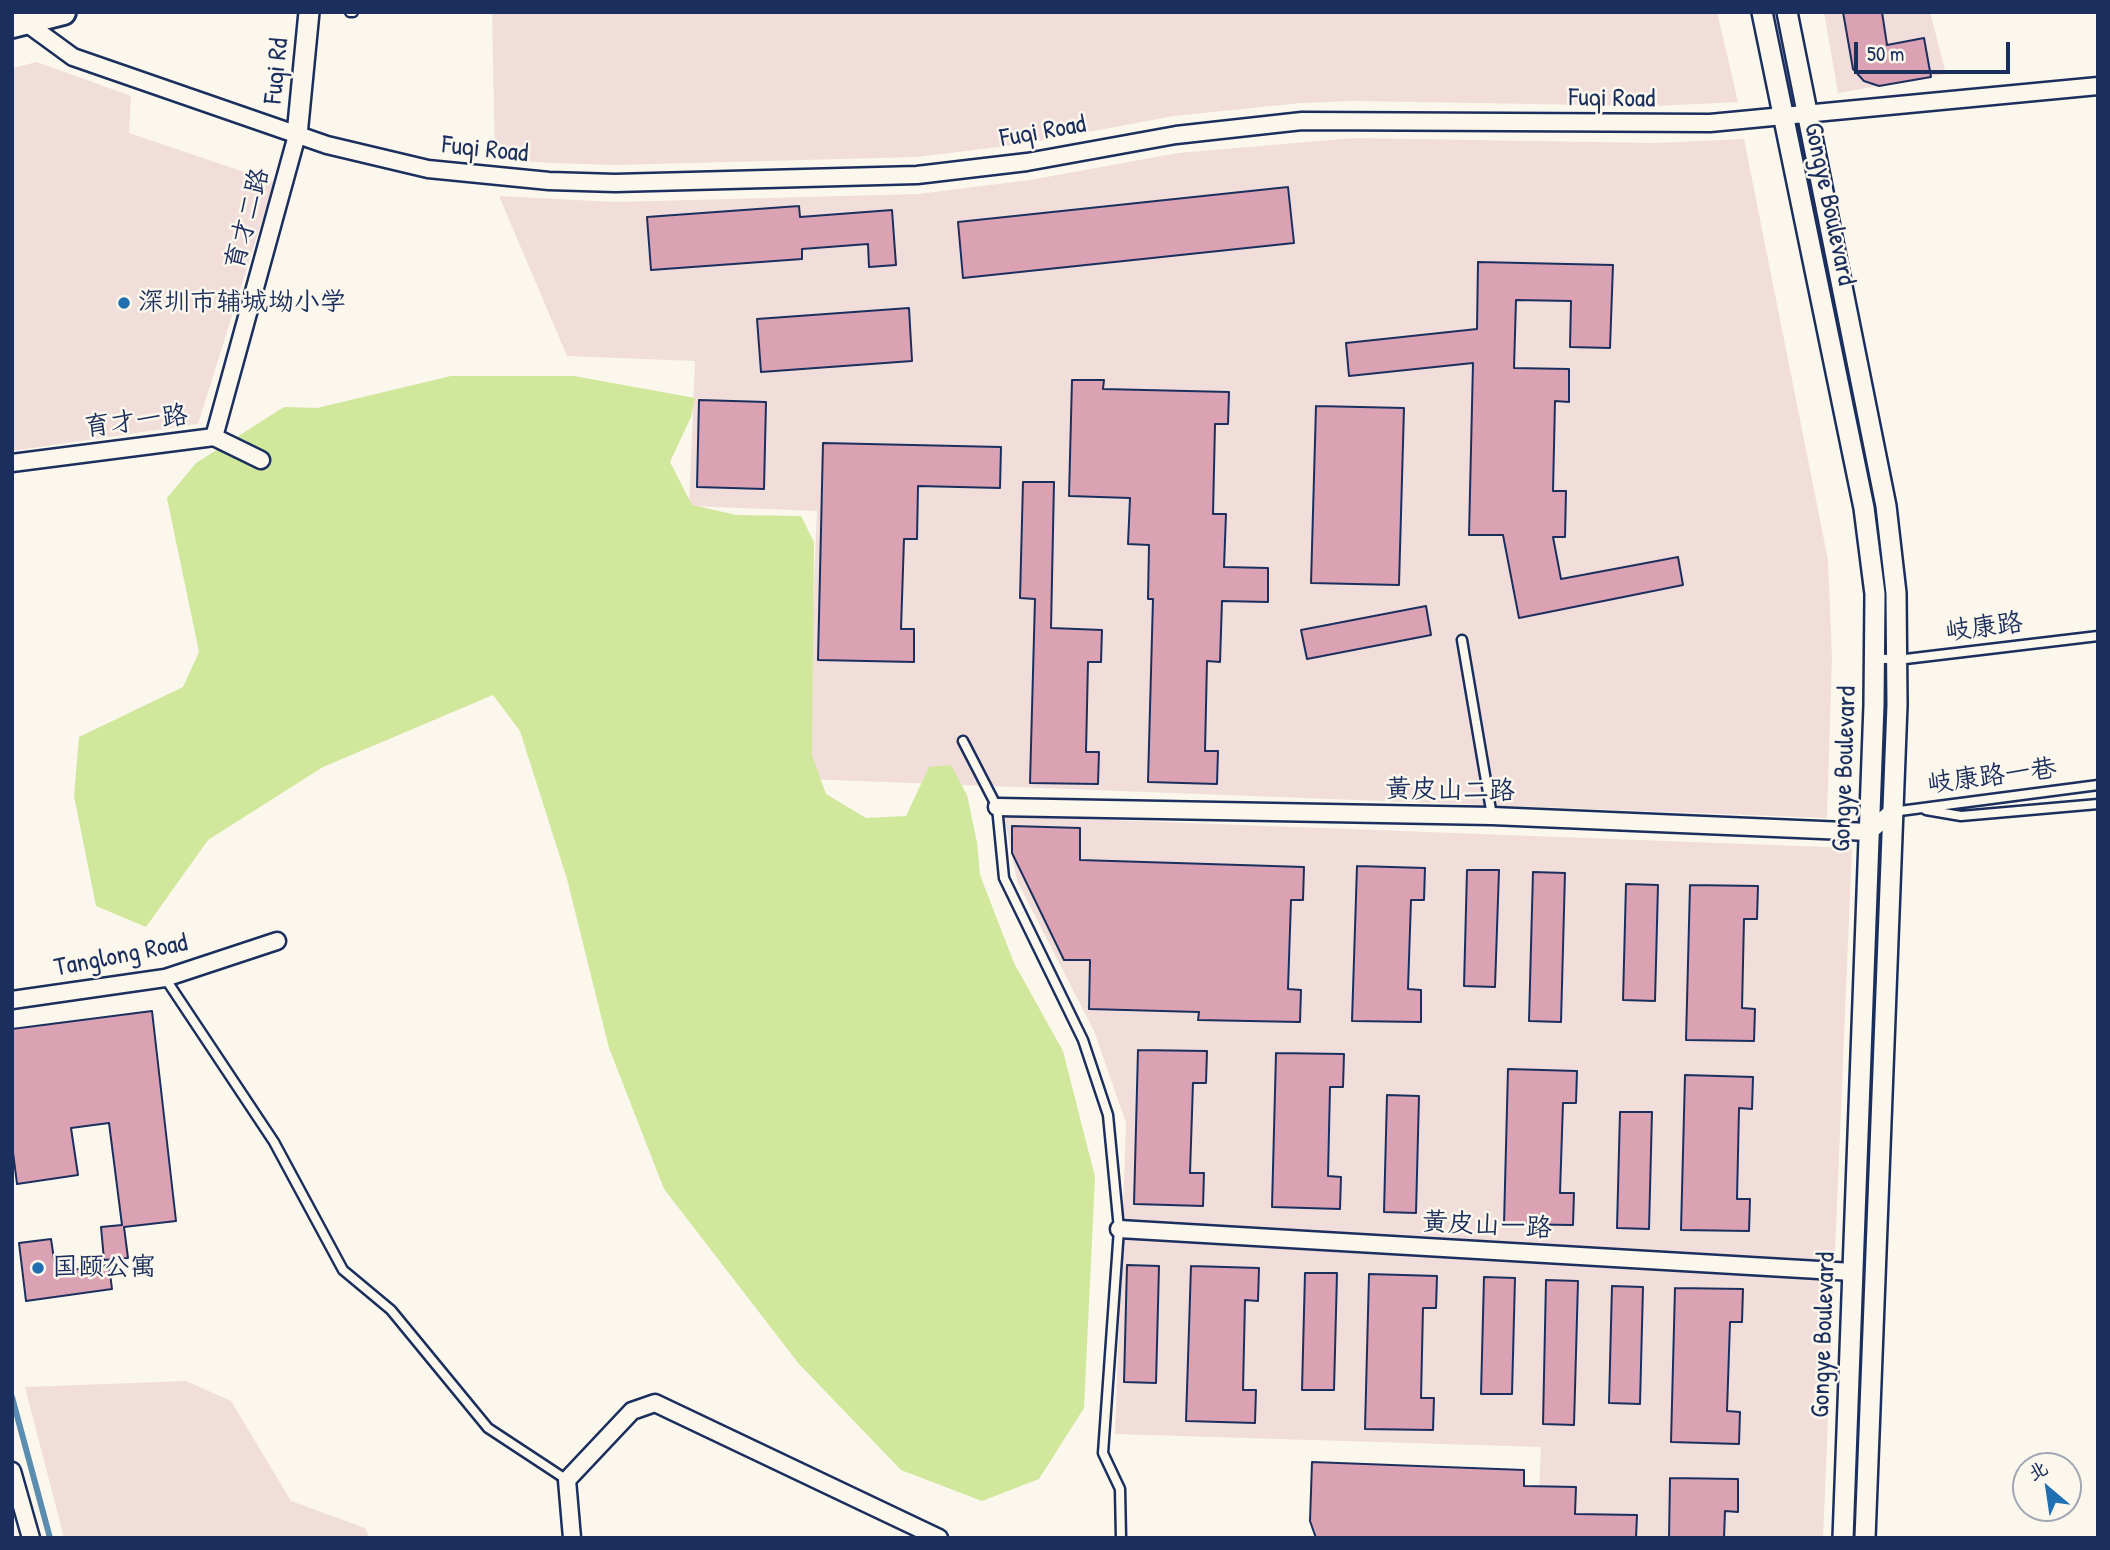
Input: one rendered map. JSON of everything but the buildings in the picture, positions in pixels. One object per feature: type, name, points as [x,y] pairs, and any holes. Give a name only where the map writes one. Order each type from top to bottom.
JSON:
[{"type":"main road","points":[[19,23],[63,12]]},
{"type":"street","name":"Fuqi Rd","points":[[297,135],[309,12]]},
{"type":"street","name":"Gongye Boulevard","points":[[1762,12],[1864,508],[1875,594],[1875,658],[1843,1538]]},
{"type":"street","name":"Gongye Boulevard","points":[[1787,12],[1885,506],[1896,593],[1897,660],[1892,811],[1864,1538]]},
{"type":"street","name":"Fuqi Road","points":[[19,23],[73,57],[374,159],[428,169],[549,181],[615,183],[917,175],[1027,162],[1176,135],[1302,121],[1655,124],[1808,115],[2098,86]]},
{"type":"street","name":"育才二路","points":[[214,437],[297,135]]},
{"type":"street","name":"育才一路","points":[[12,463],[214,437],[261,460]]},
{"type":"street","name":"黄皮山二路","points":[[998,807],[1492,816],[1869,832]]},
{"type":"street","points":[[1869,832],[1892,811]]},
{"type":"street","name":"Tanglong Road","points":[[12,1000],[165,978],[277,941]]},
{"type":"street","name":"黄皮山一路","points":[[1119,1229],[1853,1272]]},
{"type":"street","points":[[572,1538],[568,1480],[632,1410],[655,1403],[939,1538]]},
{"type":"street","points":[[12,1471],[31,1538]]},
{"type":"lane","name":"岐康路","points":[[1875,658],[1897,660],[2098,636]]},
{"type":"lane","points":[[1462,640],[1492,816]]},
{"type":"lane","points":[[963,741],[998,807],[1004,878],[1083,1040],[1108,1115],[1119,1229],[1103,1453],[1120,1489],[1121,1538]]},
{"type":"lane","name":"岐康路一巷","points":[[1892,811],[2098,785]]},
{"type":"lane","points":[[1916,809],[1961,816],[2098,804]]},
{"type":"lane","points":[[165,978],[274,1143],[343,1270],[391,1310],[488,1428],[568,1480]]},
{"type":"shaded area","points":[[492,12],[1717,12],[1738,102],[1655,106],[1353,101],[1301,103],[1174,116],[1024,144],[916,157],[615,165],[550,163],[495,159]]},
{"type":"shaded area","points":[[1824,12],[1930,12],[1946,74],[1838,93]]},
{"type":"shaded area","name":"深圳市辅城坳小学","points":[[37,62],[131,96],[129,133],[274,182],[198,424],[12,451],[12,68]]},
{"type":"shaded area","points":[[1354,138],[1655,143],[1744,139],[1828,560],[1832,657],[1827,818],[806,779],[817,511],[689,506],[695,361],[567,356],[499,196],[615,202],[918,194],[1030,180],[1178,153]]},
{"type":"shaded area","points":[[1004,816],[1852,848],[1823,1538],[1537,1538],[1541,1447],[1115,1434],[1126,1123],[1094,1031],[1017,881]]},
{"type":"shaded area","points":[[186,1381],[231,1401],[291,1501],[365,1528],[370,1538],[64,1538],[25,1387]]},
{"type":"green space","points":[[451,376],[574,376],[695,398],[691,417],[670,462],[692,505],[736,515],[801,516],[814,542],[812,755],[826,794],[866,818],[906,816],[929,767],[951,765],[967,795],[977,842],[980,875],[1014,963],[1063,1051],[1095,1177],[1084,1408],[1039,1479],[982,1501],[901,1470],[799,1364],[664,1189],[609,1048],[567,879],[520,731],[493,695],[323,767],[208,840],[146,927],[96,906],[74,796],[79,737],[183,687],[199,652],[167,498],[196,463],[284,407],[317,408]]},
{"type":"waterway","points":[[12,1397],[50,1538]]},
{"type":"place","name":"深圳市辅城坳小学","points":[[124,303]]},
{"type":"place","name":"国颐公寓","points":[[38,1268]]}]
